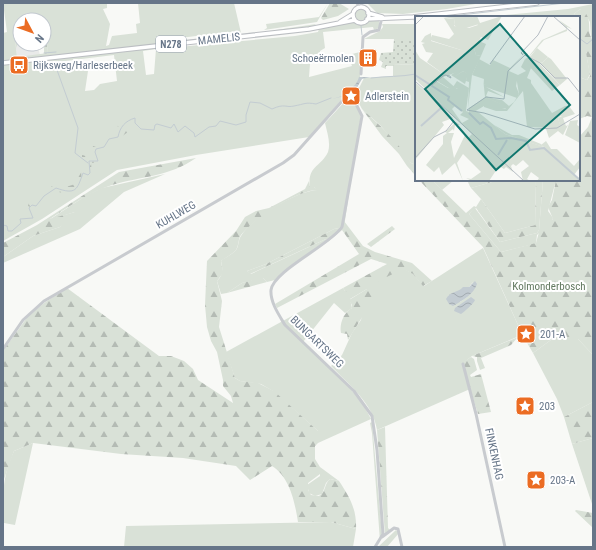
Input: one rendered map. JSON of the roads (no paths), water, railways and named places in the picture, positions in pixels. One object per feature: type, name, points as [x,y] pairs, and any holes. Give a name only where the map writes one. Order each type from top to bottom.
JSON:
[{"type":"main road","name":"N278","points":[[422,16],[537,3]]},
{"type":"main road","points":[[357,8],[363,8]]},
{"type":"main road","name":"N278","points":[[353,14],[357,8]]},
{"type":"main road","name":"N278","points":[[363,8],[368,13],[382,17]]},
{"type":"main road","points":[[368,13],[368,19]]},
{"type":"main road","points":[[353,14],[355,20]]},
{"type":"main road","name":"MAMELIS","points":[[339,22],[353,14]]},
{"type":"main road","name":"N278","points":[[355,20],[361,23],[368,19],[382,17],[415,17]]},
{"type":"main road","name":"MAMELIS","points":[[3,63],[309,29],[355,20]]},
{"type":"street","points":[[357,8],[358,3]]},
{"type":"street","points":[[361,3],[363,8]]},
{"type":"street","points":[[361,74],[363,37],[370,32],[379,30],[382,17]]},
{"type":"street","name":"KUHLWEG","points":[[3,349],[24,320],[44,302],[283,163],[294,155],[346,97],[355,102]]},
{"type":"street","name":"BUNGARTSWEG","points":[[355,102],[362,114],[362,118],[342,227],[275,280],[271,294],[278,314],[285,325],[354,391],[372,416],[377,450],[382,537]]},
{"type":"street","name":"FINKENHAG","points":[[462,364],[476,414],[505,547]]},
{"type":"street","points":[[375,547],[382,537],[394,528],[398,529],[402,547]]},
{"type":"water","points":[[359,77],[371,77],[362,79],[353,94],[349,92],[344,96],[332,99],[342,96],[346,91],[353,87]]},
{"type":"water","points":[[475,281],[477,284],[470,294],[453,306],[449,304],[446,299],[448,296],[463,287],[469,287]]},
{"type":"water","points":[[471,297],[475,300],[461,314],[454,311],[455,308]]},
{"type":"waterway","points":[[452,16],[565,3]]},
{"type":"waterway","points":[[361,26],[362,35]]},
{"type":"waterway","points":[[580,39],[587,44],[593,39]]},
{"type":"waterway","points":[[44,53],[56,52]]},
{"type":"waterway","points":[[57,62],[57,70],[78,128],[75,153],[88,163]]},
{"type":"waterway","points":[[371,78],[415,74]]},
{"type":"waterway","points":[[3,225],[7,226],[8,231],[12,231],[21,223],[20,219],[33,218],[29,208],[32,205],[36,206],[44,196],[56,188],[68,191],[75,190],[83,173],[88,175],[90,173],[89,161],[98,161],[95,152],[96,149],[104,147],[109,139],[118,137],[120,130],[131,119],[135,118],[135,123],[141,129],[154,130],[155,125],[157,124],[171,128],[174,124],[178,132],[185,126],[194,133],[195,137],[209,127],[216,126],[220,121],[236,125],[246,122],[246,115],[250,102],[260,103],[272,109],[276,107],[307,103],[316,104],[331,98]]},
{"type":"place","name":"Schoeërmolen","points":[[368,58]]},
{"type":"place","name":"Rijksweg/Harleserbeek","points":[[19,65]]},
{"type":"place","name":"Adlerstein","points":[[351,96]]},
{"type":"place","name":"201-A","points":[[526,334]]},
{"type":"place","name":"203","points":[[525,406]]},
{"type":"place","name":"203-A","points":[[536,480]]},
{"type":"park label","name":"Kolmonderbosch","points":[[549,286]]}]
